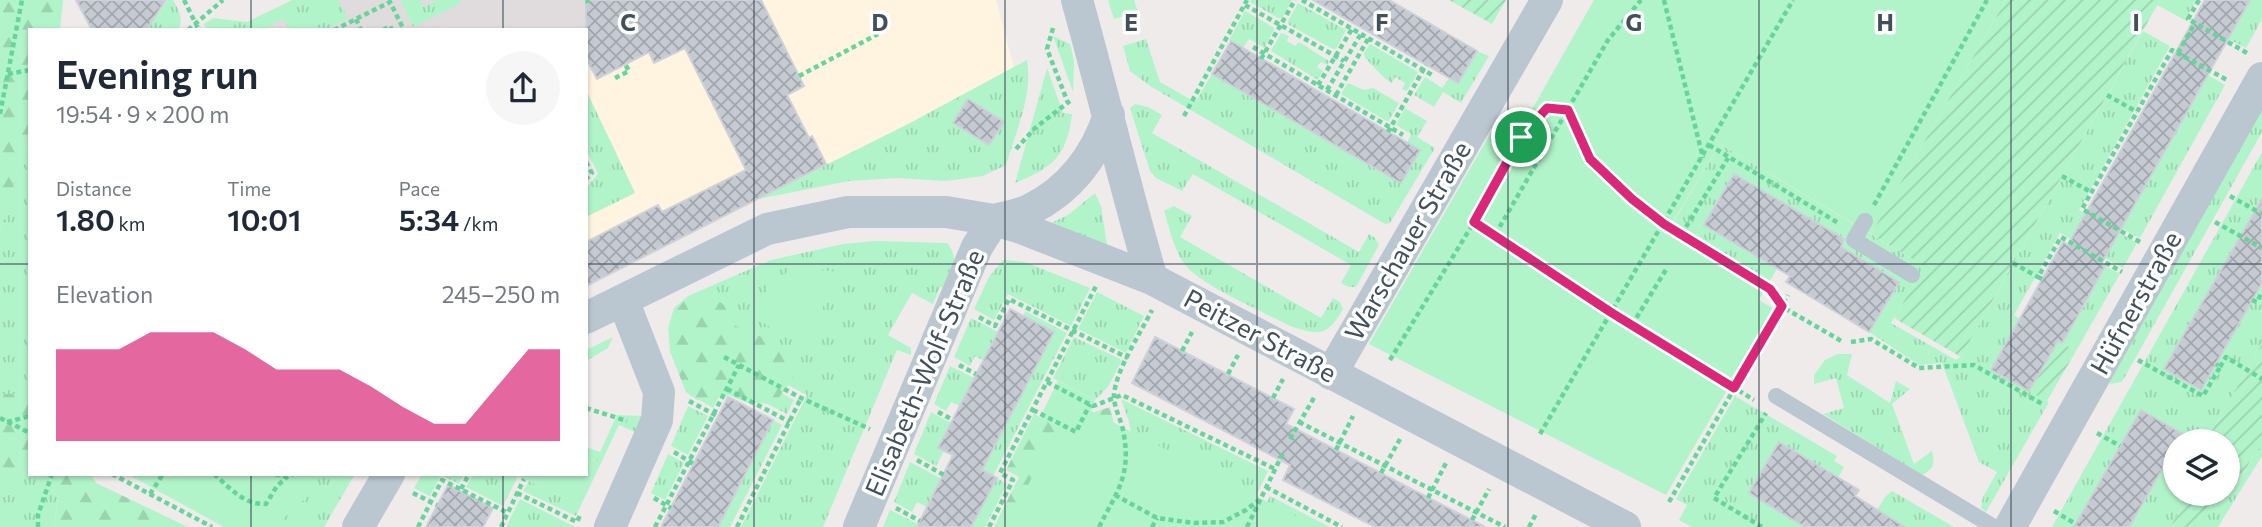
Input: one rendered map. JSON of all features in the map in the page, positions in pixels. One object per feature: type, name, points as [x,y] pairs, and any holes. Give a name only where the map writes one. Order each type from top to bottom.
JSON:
[{"type":"street","name":"Peitzer Straße","points":[[1077,0],[1101,83],[1122,178],[1152,279],[1323,384],[1625,527]]},
{"type":"street","name":"Warschauer Straße","points":[[1323,384],[1547,0]]},
{"type":"street","name":"Hüfnerstraße","points":[[2010,527],[2248,72]]},
{"type":"street","name":"Elisabeth-Wolf-Straße","points":[[859,527],[977,247],[994,220],[1030,210],[1062,188],[1085,166],[1100,143],[1109,115]]},
{"type":"street","name":"Elisabeth-Wolf-Straße","points":[[588,317],[767,229],[848,212],[946,212],[994,220],[1152,279]]},
{"type":"street","points":[[610,527],[657,420],[659,392],[623,300]]},
{"type":"street","points":[[358,527],[398,482]]},
{"type":"lane","points":[[1861,227],[1854,240],[1912,275]]},
{"type":"lane","points":[[1773,402],[1994,527]]},
{"type":"path","points":[[0,114],[22,0]]},
{"type":"path","points":[[184,0],[197,28]]},
{"type":"path","points":[[190,28],[223,0]]},
{"type":"path","points":[[1261,59],[1295,0]]},
{"type":"path","points":[[1302,0],[1313,3],[1361,34],[1412,60],[1434,76]]},
{"type":"path","points":[[1495,235],[1608,40],[1641,0]]},
{"type":"path","points":[[1664,0],[1703,158]]},
{"type":"path","points":[[1540,434],[1793,0]]},
{"type":"path","points":[[1709,145],[1728,158],[1861,227],[1987,0]]},
{"type":"path","points":[[2199,0],[2188,19],[2248,72]]},
{"type":"path","points":[[338,28],[390,2],[403,28]]},
{"type":"path","points":[[1184,116],[1246,2],[1344,61]]},
{"type":"path","points":[[356,19],[360,28]]},
{"type":"path","points":[[2178,53],[2195,23]]},
{"type":"path","points":[[1318,85],[1349,25]]},
{"type":"path","points":[[799,76],[878,34]]},
{"type":"path","points":[[1327,90],[1361,34]]},
{"type":"path","points":[[1338,99],[1368,38]]},
{"type":"path","points":[[1253,47],[1276,64],[1327,90],[1338,99],[1403,135]]},
{"type":"path","points":[[1047,49],[1068,103]]},
{"type":"path","points":[[2143,244],[2082,209],[2107,170],[2172,50],[2248,72]]},
{"type":"path","points":[[615,78],[629,71],[625,64]]},
{"type":"path","points":[[1388,132],[1426,65]]},
{"type":"path","points":[[8,74],[28,70]]},
{"type":"path","points":[[1016,149],[1035,128],[1101,83]]},
{"type":"path","points":[[2107,95],[2137,112]]},
{"type":"path","points":[[1390,360],[1474,222],[1521,137],[1547,108],[1568,110]]},
{"type":"path","points":[[1568,110],[1590,159],[1632,199],[1664,224],[1770,289],[1782,306],[1843,342]]},
{"type":"path","points":[[1686,227],[1728,158]]},
{"type":"path","points":[[2062,176],[2091,192]]},
{"type":"path","points":[[2230,196],[2262,214]]},
{"type":"path","points":[[1474,222],[1612,313],[1734,388]]},
{"type":"path","points":[[2215,222],[2262,248]]},
{"type":"path","points":[[2013,263],[2040,278],[2061,237],[2126,274]]},
{"type":"path","points":[[1632,325],[1667,268]]},
{"type":"path","points":[[989,527],[1013,480],[1000,473],[1098,282]]},
{"type":"path","points":[[1669,502],[1788,295]]},
{"type":"path","points":[[2252,300],[2257,302],[2261,295]]},
{"type":"path","points":[[977,316],[997,327],[1009,299],[1128,358]]},
{"type":"path","points":[[1099,527],[1124,478],[1128,454],[1113,398],[1116,383],[1152,310]]},
{"type":"path","points":[[1182,351],[1192,331]]},
{"type":"path","points":[[1851,342],[1871,339],[1919,368],[1974,365],[2051,409]]},
{"type":"path","points":[[1228,374],[1238,355]]},
{"type":"path","points":[[724,357],[801,398],[872,430]]},
{"type":"path","points":[[2138,360],[2203,396],[2218,365],[2226,357],[2262,379]]},
{"type":"path","points":[[957,364],[976,374]]},
{"type":"path","points":[[655,527],[669,507],[739,365]]},
{"type":"path","points":[[1273,398],[1283,378]]},
{"type":"path","points":[[1047,382],[1093,406],[1122,395],[1275,469]]},
{"type":"path","points":[[1290,439],[1323,384]]},
{"type":"path","points":[[727,389],[790,422]]},
{"type":"path","points":[[737,527],[801,398]]},
{"type":"path","points":[[689,401],[716,415]]},
{"type":"path","points":[[1762,527],[1714,498],[1773,402]]},
{"type":"path","points":[[1033,410],[1076,432],[1090,404]]},
{"type":"path","points":[[1336,450],[1354,415]]},
{"type":"path","points":[[7,422],[28,417]]},
{"type":"path","points":[[0,418],[28,432]]},
{"type":"path","points":[[1299,422],[1505,527]]},
{"type":"path","points":[[2098,433],[2120,446]]},
{"type":"path","points":[[1381,473],[1400,439]]},
{"type":"path","points":[[671,451],[692,462]]},
{"type":"path","points":[[1247,527],[1283,453]]},
{"type":"path","points":[[908,455],[944,475]]},
{"type":"path","points":[[1428,498],[1447,463]]},
{"type":"path","points":[[38,527],[38,515],[51,476]]},
{"type":"path","points":[[115,476],[212,527]]},
{"type":"path","points":[[150,494],[162,476]]},
{"type":"path","points":[[216,476],[254,505],[266,504],[277,486],[287,477]]},
{"type":"path","points":[[283,476],[287,477]]},
{"type":"path","points":[[461,489],[468,476]]},
{"type":"path","points":[[501,527],[524,479]]},
{"type":"path","points":[[418,527],[442,480],[508,513]]},
{"type":"path","points":[[398,482],[437,505]]},
{"type":"path","points":[[1472,520],[1492,485]]},
{"type":"path","points":[[1266,487],[1342,527]]},
{"type":"path","points":[[517,493],[577,522]]},
{"type":"path","points":[[1115,495],[1157,518],[1194,523],[1223,522],[1259,500]]},
{"type":"path","points":[[651,497],[669,507]]},
{"type":"path","points":[[889,504],[920,521]]},
{"type":"path","points":[[1529,527],[1539,508]]},
{"type":"path","points":[[2054,511],[2076,524]]},
{"type":"path","points":[[1152,527],[1157,518]]},
{"type":"shaded area","points":[[301,0],[654,0],[588,29],[244,28]]},
{"type":"shaded area","points":[[654,0],[996,0],[1014,67],[912,122],[588,285],[588,216],[635,192],[588,94],[588,34]]},
{"type":"green space","points":[[0,0],[63,0],[60,28],[28,28],[28,147],[21,157],[0,236]]},
{"type":"green space","points":[[168,0],[173,0],[180,15],[179,28],[147,28]]},
{"type":"green space","points":[[292,0],[338,0],[348,18],[329,28],[289,28],[284,19],[266,28],[206,28],[204,24],[213,18],[247,22]]},
{"type":"green space","points":[[400,0],[420,0],[423,7],[438,0],[459,0],[461,3],[413,27]]},
{"type":"green space","points":[[1108,0],[1134,0],[1138,12],[1114,19]]},
{"type":"green space","points":[[1292,0],[1282,18],[1278,18],[1250,2]]},
{"type":"green space","points":[[1449,0],[1506,0],[1492,24]]},
{"type":"green space","points":[[1594,0],[2006,0],[1871,234],[1720,144],[1667,231],[1764,291],[1759,300],[1774,309],[1666,495],[1369,344],[1501,115],[1522,127]]},
{"type":"green space","points":[[2006,0],[2160,0],[1961,357],[1894,318],[1924,266],[1871,234]]},
{"type":"green space","points":[[2160,0],[2196,0],[2185,20],[2157,5]]},
{"type":"green space","points":[[2250,0],[2262,0],[2262,19],[2246,48],[2228,39]]},
{"type":"green space","points":[[1298,3],[1346,30],[1336,49],[1289,25],[1288,21]]},
{"type":"green space","points":[[1245,11],[1273,27],[1274,30],[1264,48],[1249,39],[1243,48],[1229,40]]},
{"type":"green space","points":[[2143,31],[2170,46],[2079,210],[2137,243],[2123,268],[2060,233],[2014,315],[2020,319],[1992,370],[2049,402],[1986,512],[1981,508],[1983,497],[1997,472],[1979,462],[1942,363],[1919,365],[1869,332],[1899,281],[1841,247],[1845,240],[1735,174],[1704,225],[1777,269],[1769,282],[1672,224],[1720,144],[1924,266],[1891,323],[1956,360],[1961,357]]},
{"type":"green space","points":[[1281,33],[1289,36],[1287,41],[1295,46],[1299,42],[1329,61],[1327,65],[1321,62],[1317,67],[1323,71],[1318,80],[1271,51]]},
{"type":"green space","points":[[1053,36],[1070,44],[1074,61],[1073,92]]},
{"type":"green space","points":[[1146,39],[1160,82],[1195,102],[1212,74],[1401,183],[1407,143],[1411,134],[1396,125],[1405,108],[1427,121],[1417,137],[1435,148],[1390,223],[1385,224],[1150,86],[1130,71],[1123,46]]},
{"type":"green space","points":[[1370,44],[1418,72],[1407,91],[1402,89],[1405,83],[1395,77],[1392,83],[1365,58],[1364,53]]},
{"type":"green space","points":[[1477,51],[1489,56],[1461,103],[1443,92],[1434,107],[1414,95],[1425,77],[1442,88],[1449,78],[1458,83]]},
{"type":"green space","points":[[1027,60],[1026,99],[1006,165],[983,176],[946,181],[898,178],[849,181],[758,199],[912,122]]},
{"type":"green space","points":[[1047,68],[1063,113],[1072,114],[1070,128],[1056,159],[1039,172],[1015,183]]},
{"type":"green space","points":[[2208,75],[2225,85],[2140,238],[2121,228]]},
{"type":"green space","points":[[1348,83],[1364,90],[1373,88],[1399,103],[1388,122],[1341,94]]},
{"type":"green space","points":[[588,94],[635,193],[588,216],[588,186],[598,174],[588,153]]},
{"type":"green space","points":[[1135,104],[1148,107],[1162,115],[1152,133],[1359,252],[1369,234],[1375,238],[1379,245],[1356,287],[1341,283],[1351,265],[1193,174],[1182,191],[1156,178],[1150,171],[1130,108]]},
{"type":"green space","points":[[2262,105],[2262,132],[2122,382],[2110,384],[2108,379]]},
{"type":"green space","points":[[28,147],[28,394],[0,394],[0,236],[21,156]]},
{"type":"green space","points":[[2262,152],[2262,198],[2258,206],[2262,209],[2239,239],[2164,369],[2201,390],[2262,283],[2262,344],[2213,429],[2164,429],[2141,410],[2074,527],[2052,527]]},
{"type":"green space","points":[[1095,193],[1101,206],[1107,245],[1051,223],[1068,215]]},
{"type":"green space","points":[[1174,206],[1192,216],[1180,237],[1321,318],[1333,298],[1340,302],[1343,309],[1338,318],[1322,331],[1300,329],[1206,282],[1186,266],[1175,247],[1164,211]]},
{"type":"green space","points":[[874,241],[947,243],[954,259],[948,287],[940,287],[933,304],[912,293],[888,335],[911,348],[911,355],[897,350],[823,527],[741,527],[807,395],[738,359],[713,408],[686,392],[670,351],[668,328],[674,308],[688,296],[771,260],[843,244]]},
{"type":"green space","points":[[1003,260],[1025,262],[1090,288],[1071,326],[1008,294],[994,320],[974,309],[989,277]]},
{"type":"green space","points":[[2105,266],[2120,274],[2076,351],[2062,343]]},
{"type":"green space","points":[[792,268],[841,272],[803,345],[756,319],[768,288]]},
{"type":"green space","points":[[28,272],[28,316],[9,306]]},
{"type":"green space","points":[[1097,292],[1144,316],[1126,353],[1078,329]]},
{"type":"green space","points":[[704,293],[723,304],[736,326],[780,345],[802,360],[792,380],[774,404],[748,403],[729,395],[697,400],[686,392],[670,351],[676,311],[688,296]]},
{"type":"green space","points":[[1025,311],[1067,333],[993,476],[982,471],[1054,333],[1023,316]]},
{"type":"green space","points":[[971,318],[998,332],[984,361],[975,356],[970,366],[954,357]]},
{"type":"green space","points":[[613,337],[608,348],[588,360],[588,349]]},
{"type":"green space","points":[[1074,337],[1122,360],[1108,387],[1095,400],[1053,378]]},
{"type":"green space","points":[[2058,341],[2076,351],[2047,401],[2029,391]]},
{"type":"green space","points":[[2262,344],[2262,450],[2258,448],[2240,479],[2240,429],[2213,429]]},
{"type":"green space","points":[[1838,354],[1852,354],[1847,375],[1890,403],[1896,381],[1910,389],[1892,404],[1914,464],[1932,451],[1933,463],[1929,471],[1922,475],[1823,414],[1844,408],[1836,378],[1814,384],[1814,375],[1825,360]]},
{"type":"green space","points":[[950,366],[974,378],[960,406],[951,402],[946,411],[934,404]]},
{"type":"green space","points":[[741,372],[794,400],[787,414],[733,386]]},
{"type":"green space","points":[[1058,381],[1095,400],[1091,411],[1317,527],[1007,527],[1058,426],[1040,417]]},
{"type":"green space","points":[[0,394],[28,394],[28,474],[0,468]]},
{"type":"green space","points":[[1735,396],[1837,456],[1834,461],[1844,467],[1838,478],[1779,443],[1749,493],[1805,527],[1692,527],[1679,520],[1687,505],[1676,499]]},
{"type":"green space","points":[[1121,399],[1268,471],[1244,521],[1106,527],[1134,453],[1129,422]]},
{"type":"green space","points":[[688,406],[708,416],[688,455],[671,446]]},
{"type":"green space","points":[[1110,407],[1115,428],[1092,527],[994,527],[1019,477],[1006,470],[1034,414],[1077,436],[1089,414]]},
{"type":"green space","points":[[931,412],[951,423],[938,447],[944,451],[936,466],[914,454]]},
{"type":"green space","points":[[617,415],[646,416],[635,432],[619,425],[601,463],[588,457],[588,448],[600,452]]},
{"type":"green space","points":[[773,420],[782,425],[730,527],[718,527]]},
{"type":"green space","points":[[2258,447],[2262,450],[2262,456],[2240,492],[2240,480]]},
{"type":"green space","points":[[668,454],[684,463],[665,500],[651,493]]},
{"type":"green space","points":[[588,457],[601,463],[581,505],[518,476],[588,476]]},
{"type":"green space","points":[[910,462],[942,479],[927,507],[917,502],[912,512],[894,502]]},
{"type":"green space","points":[[0,468],[28,474],[28,476],[40,476],[58,497],[54,527],[0,527]]},
{"type":"green space","points":[[2163,468],[2163,506],[2183,506],[2170,527],[2129,527]]},
{"type":"green space","points":[[40,476],[92,476],[96,483],[188,527],[54,527],[58,497]]},
{"type":"green space","points":[[131,476],[319,476],[308,496],[274,527],[224,527]]},
{"type":"green space","points":[[302,476],[354,476],[324,527],[230,527]]},
{"type":"green space","points":[[421,476],[440,476],[430,496],[414,488]]},
{"type":"green space","points":[[443,476],[463,476],[459,484]]},
{"type":"green space","points":[[472,476],[518,476],[503,506],[466,487]]},
{"type":"green space","points":[[997,478],[1007,484],[985,527],[971,527]]},
{"type":"green space","points":[[529,481],[581,505],[576,516],[523,491]]},
{"type":"green space","points":[[1892,491],[1954,527],[1905,527],[1877,510]]},
{"type":"green space","points":[[1270,496],[1330,527],[1255,527]]},
{"type":"green space","points":[[520,499],[575,527],[506,527]]},
{"type":"green space","points":[[2183,506],[2213,506],[2202,513],[2197,527],[2170,527]]},
{"type":"green space","points":[[2231,506],[2218,527],[2197,527],[2198,519],[2207,508]]},
{"type":"green space","points":[[890,510],[918,524],[917,527],[883,527]]},
{"type":"building","points":[[76,0],[166,0],[147,28],[91,28]]},
{"type":"building","points":[[586,0],[761,0],[804,86],[787,95],[826,164],[588,285],[588,241],[658,205],[662,212],[746,170],[685,48],[654,63],[649,52],[597,79],[588,62]]},
{"type":"building","points":[[1313,0],[1389,0],[1477,51],[1458,83]]},
{"type":"building","points":[[2205,0],[2250,0],[2101,264],[2105,266],[2076,319],[2062,343],[2058,341],[2029,391],[1991,370],[2063,242],[2068,245]]},
{"type":"building","points":[[1231,41],[1420,150],[1401,183],[1212,74]]},
{"type":"building","points":[[968,99],[1004,122],[989,145],[953,123]]},
{"type":"building","points":[[1734,174],[1844,239],[1841,247],[1899,282],[1869,332],[1786,282],[1790,276],[1704,225]]},
{"type":"building","points":[[2262,199],[2262,283],[2201,390],[2164,369]]},
{"type":"building","points":[[1010,309],[1054,332],[982,470],[997,478],[971,527],[917,527],[953,455],[938,448]]},
{"type":"building","points":[[1155,337],[1294,409],[1286,424],[1485,527],[1375,527],[1283,480],[1290,465],[1132,383]]},
{"type":"building","points":[[728,397],[773,420],[718,527],[661,527]]},
{"type":"building","points":[[2141,410],[2174,429],[2163,429],[2163,468],[2129,527],[2074,527]]},
{"type":"building","points":[[1779,442],[1859,490],[1855,496],[1905,527],[1805,527],[1749,493]]},
{"type":"building","points":[[448,485],[493,508],[483,527],[426,527]]},
{"type":"route","points":[[1547,108],[1568,110],[1590,159],[1632,199],[1664,224],[1770,289],[1782,306],[1734,388],[1612,313],[1474,222],[1521,137],[1547,108]]}]
